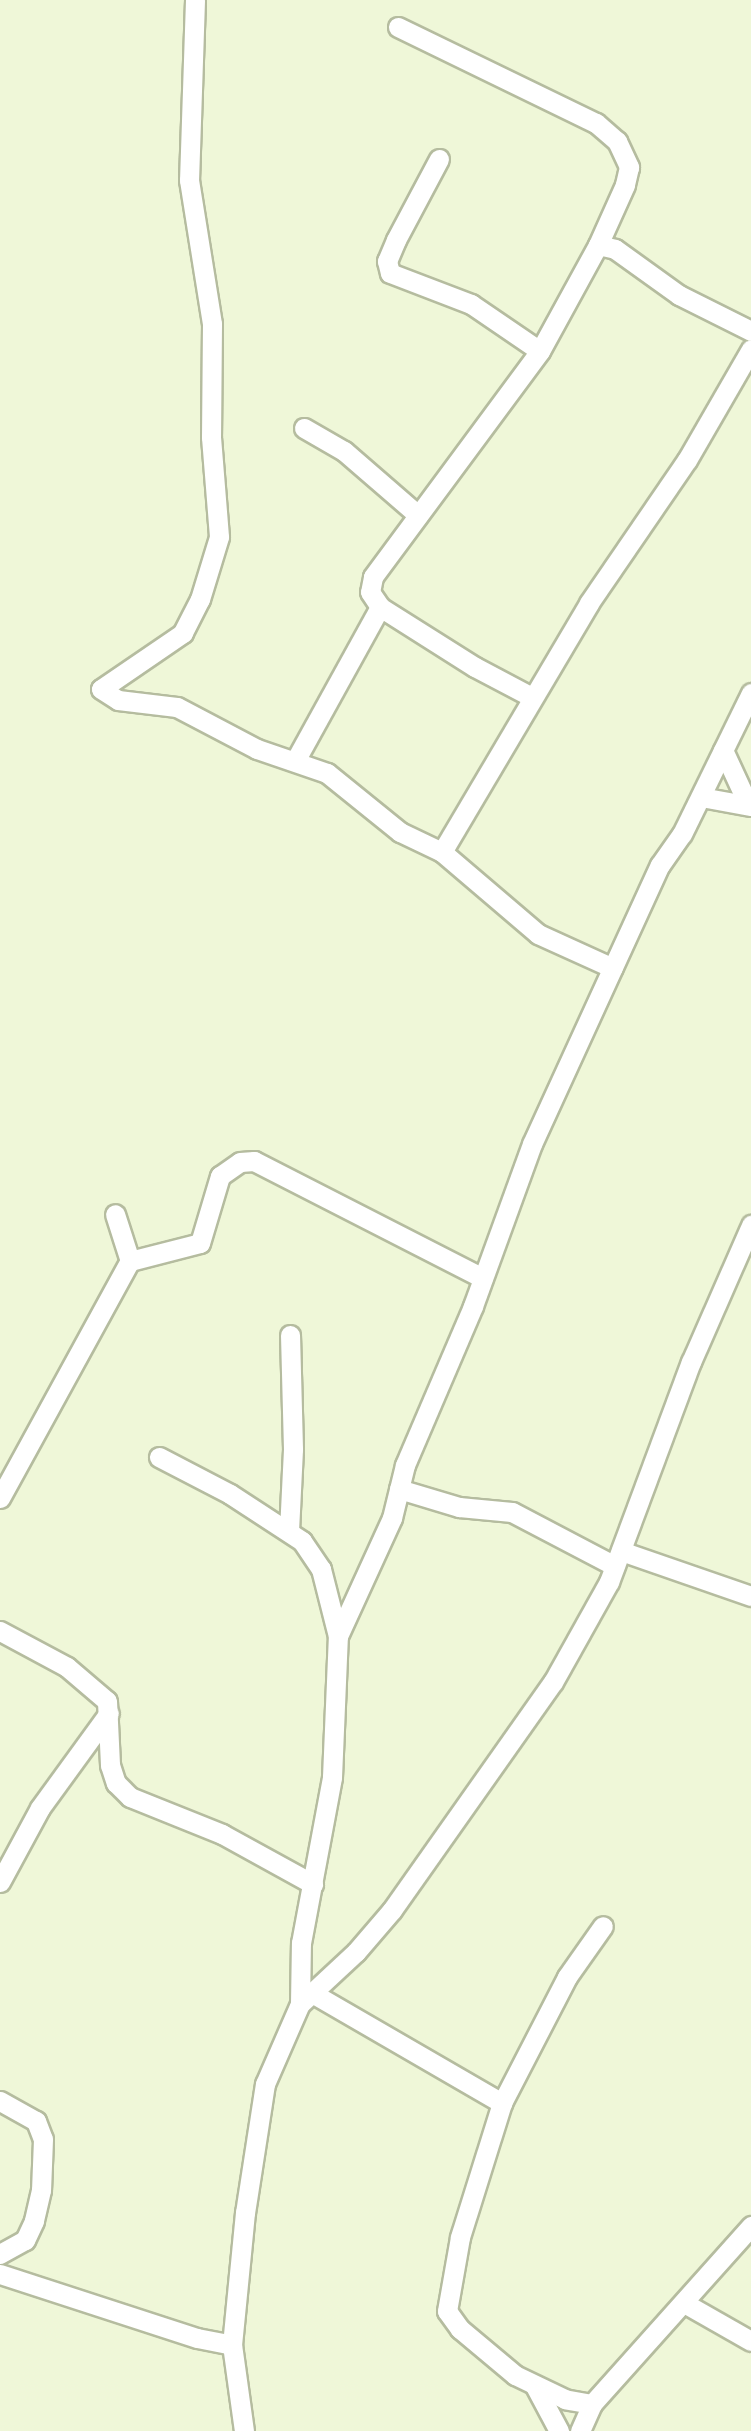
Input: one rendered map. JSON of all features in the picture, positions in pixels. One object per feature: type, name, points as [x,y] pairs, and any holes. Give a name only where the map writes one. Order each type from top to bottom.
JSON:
[{"type":"street","points":[[195,0],[189,180],[212,324],[211,437],[219,537],[200,599],[183,633],[101,689],[118,700],[177,707],[257,749],[327,773],[400,832],[442,852],[538,934],[613,968]]},
{"type":"street","points":[[398,27],[596,123],[617,141],[629,167],[625,185],[598,245],[540,351],[373,577],[370,592],[380,607],[475,667],[532,697]]},
{"type":"street","points":[[439,159],[396,240],[387,261],[390,273],[471,304],[540,351]]},
{"type":"street","points":[[598,245],[615,249],[679,295],[751,331]]},
{"type":"street","points":[[442,852],[589,603],[687,460],[751,349]]},
{"type":"street","points":[[304,428],[344,451],[418,515]]},
{"type":"street","points":[[295,761],[380,607]]},
{"type":"street","points":[[338,1636],[392,1518],[425,1412],[483,1278],[532,1144],[660,865],[701,797],[751,693]]},
{"type":"street","points":[[723,750],[750,805]]},
{"type":"street","points":[[701,797],[750,805]]},
{"type":"street","points":[[130,1261],[200,1243],[219,1176],[240,1162],[254,1161],[483,1278]]},
{"type":"street","points":[[0,1498],[130,1261],[115,1214]]},
{"type":"street","points":[[244,2431],[232,2345],[244,2213],[265,2084],[306,1999],[392,1910],[459,1820],[553,1682],[618,1558],[691,1362],[751,1225]]},
{"type":"street","points":[[289,1531],[293,1449],[290,1335]]},
{"type":"street","points":[[159,1457],[289,1531],[313,1554],[321,1569],[338,1636],[332,1777],[301,1943],[306,1999]]},
{"type":"street","points":[[399,1489],[459,1507],[512,1511],[618,1558],[751,1596]]},
{"type":"street","points":[[0,1631],[92,1683],[107,1701],[110,1765],[116,1783],[131,1797],[222,1834],[313,1884]]},
{"type":"street","points":[[0,1882],[40,1808],[109,1713]]},
{"type":"street","points":[[592,2404],[536,2386],[495,2361],[447,2311],[460,2237],[502,2103],[567,1977],[603,1926]]},
{"type":"street","points":[[306,1999],[502,2103]]},
{"type":"street","points":[[0,2101],[36,2121],[43,2139],[41,2190],[34,2221],[25,2240],[0,2254]]},
{"type":"street","points":[[580,2431],[592,2404],[751,2226]]},
{"type":"street","points":[[0,2274],[197,2338],[232,2345]]},
{"type":"street","points":[[684,2302],[751,2341]]},
{"type":"street","points":[[536,2386],[559,2431]]}]
